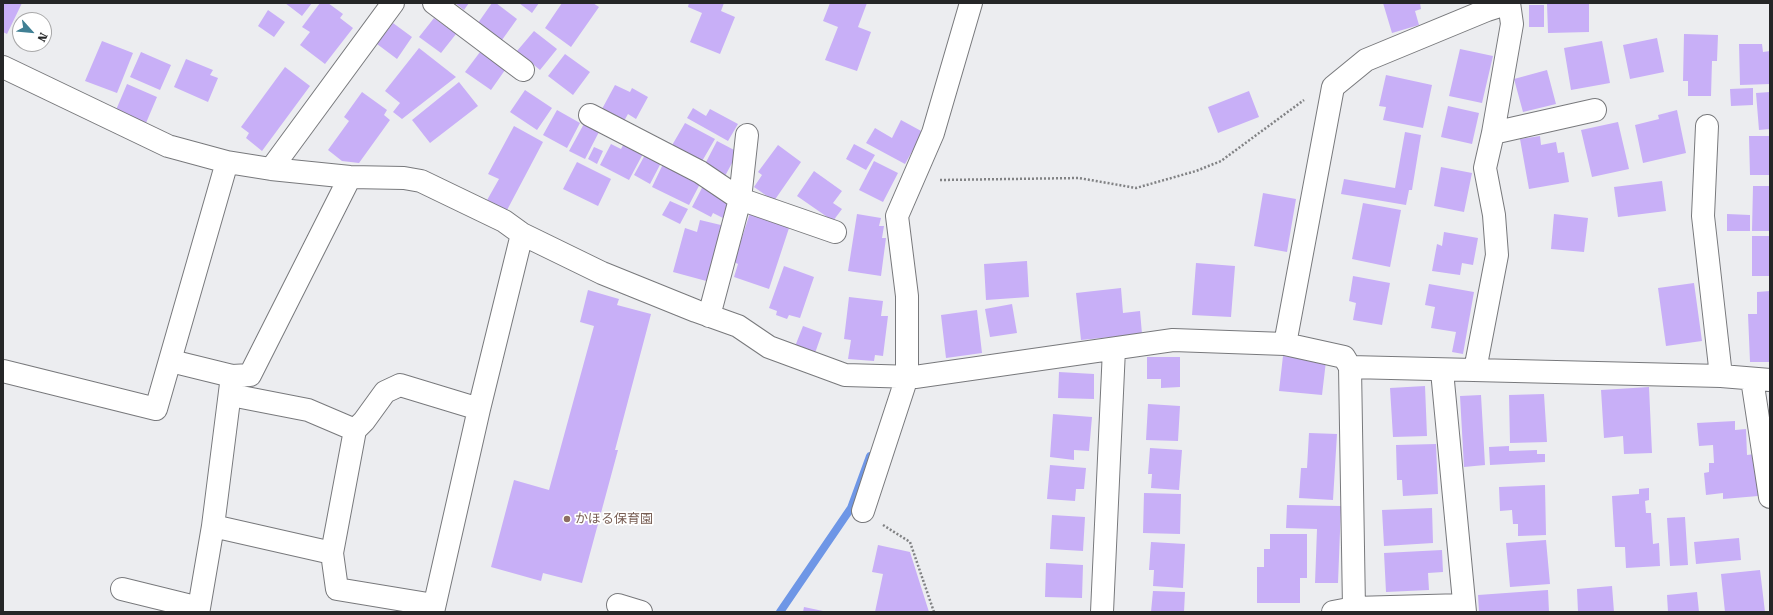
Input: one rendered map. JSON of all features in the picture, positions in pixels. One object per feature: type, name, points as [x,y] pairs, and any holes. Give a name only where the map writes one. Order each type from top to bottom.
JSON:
[{"type":"street","points":[[270,169],[393,3]]},
{"type":"street","points":[[434,3],[523,70]]},
{"type":"street","points":[[863,511],[907,377],[907,296],[897,216],[934,133],[971,3]]},
{"type":"street","points":[[1286,344],[1333,87],[1366,60],[1487,10],[1509,3],[1512,24],[1493,133],[1485,168],[1494,215],[1497,255],[1475,370]]},
{"type":"street","points":[[3,67],[168,146],[228,162],[270,169],[350,177],[404,178],[421,182],[504,221],[522,234],[602,273],[709,316],[738,326],[769,347],[845,375],[907,377],[1173,340],[1286,344],[1344,357],[1350,367],[1343,610],[1464,608],[1442,371]]},
{"type":"street","points":[[1493,133],[1595,110]]},
{"type":"street","points":[[590,115],[700,172],[740,199],[835,232]]},
{"type":"street","points":[[1707,126],[1703,216],[1722,376]]},
{"type":"street","points":[[709,316],[740,199],[748,135]]},
{"type":"street","points":[[3,371],[156,409],[228,162]]},
{"type":"street","points":[[232,386],[250,375],[350,177]]},
{"type":"street","points":[[478,409],[400,385],[385,392],[364,421],[355,430],[332,553],[337,589],[434,608],[478,409],[522,234]]},
{"type":"street","points":[[1102,612],[1114,349]]},
{"type":"street","points":[[171,361],[232,386],[308,410],[355,430]]},
{"type":"street","points":[[1350,367],[1442,371],[1475,370],[1722,376],[1761,380],[1770,497]]},
{"type":"street","points":[[122,589],[199,608],[213,526],[232,386]]},
{"type":"street","points":[[213,526],[332,553]]},
{"type":"street","points":[[618,606],[641,612]]},
{"type":"path","points":[[913,180],[1079,178],[1136,188],[1196,171],[1221,161],[1318,90],[1333,87]]},
{"type":"path","points":[[863,511],[910,542],[934,612]]},
{"type":"building","points":[[3,3],[22,3],[18,12],[12,12],[12,24],[7,34],[3,32]]},
{"type":"building","points":[[285,3],[312,3],[302,16]]},
{"type":"building","points":[[320,3],[328,3],[343,14],[340,18],[353,28],[325,64],[300,45],[310,32],[302,27]]},
{"type":"building","points":[[455,3],[469,3],[464,10]]},
{"type":"building","points":[[492,3],[496,3],[517,19],[502,40],[478,23]]},
{"type":"building","points":[[519,3],[539,3],[532,13]]},
{"type":"building","points":[[562,3],[593,3],[599,7],[571,47],[545,28]]},
{"type":"building","points":[[689,3],[724,3],[721,11],[735,17],[720,54],[690,42],[702,13],[688,7]]},
{"type":"building","points":[[830,3],[867,3],[858,27],[871,32],[857,71],[825,60],[838,27],[823,21]]},
{"type":"building","points":[[1383,3],[1420,3],[1421,9],[1415,11],[1419,25],[1392,33]]},
{"type":"building","points":[[1547,3],[1589,3],[1589,32],[1548,33]]},
{"type":"building","points":[[1529,5],[1544,5],[1544,27],[1529,27]]},
{"type":"building","points":[[268,10],[285,22],[274,37],[258,26]]},
{"type":"building","points":[[434,18],[456,34],[441,53],[419,37]]},
{"type":"building","points":[[393,23],[412,37],[397,59],[377,44]]},
{"type":"building","points":[[534,31],[557,49],[540,70],[517,51]]},
{"type":"building","points":[[1684,34],[1718,35],[1717,61],[1712,61],[1711,96],[1688,96],[1688,81],[1683,81]]},
{"type":"building","points":[[1657,38],[1664,72],[1630,79],[1623,45]]},
{"type":"building","points":[[102,41],[133,53],[117,93],[85,81]]},
{"type":"building","points":[[1602,41],[1610,83],[1571,90],[1564,48]]},
{"type":"building","points":[[1739,44],[1762,44],[1763,52],[1770,51],[1770,84],[1740,85]]},
{"type":"building","points":[[419,48],[456,77],[402,119],[393,112],[400,103],[385,91]]},
{"type":"building","points":[[1460,49],[1493,56],[1482,103],[1449,96]]},
{"type":"building","points":[[141,52],[171,65],[160,90],[130,77]]},
{"type":"building","points":[[480,52],[505,70],[491,90],[465,72]]},
{"type":"building","points":[[565,54],[590,72],[573,95],[548,76]]},
{"type":"building","points":[[186,59],[213,70],[210,75],[218,78],[208,102],[174,87]]},
{"type":"building","points":[[285,67],[310,86],[262,151],[246,138],[249,133],[241,127]]},
{"type":"building","points":[[1547,70],[1556,104],[1523,112],[1514,79]]},
{"type":"building","points":[[1386,75],[1432,85],[1423,128],[1383,120],[1386,107],[1379,106]]},
{"type":"building","points":[[459,82],[478,106],[430,143],[412,120]]},
{"type":"building","points":[[127,84],[157,97],[146,123],[116,110]]},
{"type":"building","points":[[615,85],[630,92],[632,88],[648,97],[636,119],[628,114],[624,121],[602,109]]},
{"type":"building","points":[[1753,88],[1753,105],[1731,106],[1730,89]]},
{"type":"building","points":[[525,90],[552,108],[537,130],[510,112]]},
{"type":"building","points":[[1249,91],[1259,117],[1218,133],[1208,107]]},
{"type":"building","points":[[362,92],[387,110],[384,115],[390,120],[359,163],[342,161],[328,150],[349,121],[344,117]]},
{"type":"building","points":[[1770,92],[1770,129],[1759,130],[1756,93]]},
{"type":"building","points":[[1448,106],[1479,113],[1472,144],[1441,137]]},
{"type":"building","points":[[693,108],[706,116],[710,109],[738,124],[728,141],[687,118]]},
{"type":"building","points":[[557,110],[580,123],[567,148],[543,135]]},
{"type":"building","points":[[1677,110],[1686,153],[1643,163],[1635,125],[1659,119],[1658,115]]},
{"type":"building","points":[[901,120],[923,132],[905,164],[866,143],[875,128],[892,138]]},
{"type":"building","points":[[585,122],[600,130],[585,159],[569,151]]},
{"type":"building","points":[[1618,122],[1629,169],[1592,177],[1581,130]]},
{"type":"building","points":[[685,123],[715,139],[701,163],[671,147]]},
{"type":"building","points":[[514,126],[543,142],[506,212],[486,202],[499,179],[488,174]]},
{"type":"building","points":[[1405,132],[1421,135],[1412,190],[1409,190],[1406,205],[1341,194],[1344,179],[1395,188]]},
{"type":"building","points":[[1540,136],[1541,145],[1556,142],[1558,153],[1564,152],[1569,182],[1529,189],[1520,139]]},
{"type":"building","points":[[1749,136],[1770,136],[1770,175],[1750,175]]},
{"type":"building","points":[[626,140],[645,150],[629,180],[600,165],[611,144],[621,149]]},
{"type":"building","points":[[717,141],[738,152],[725,176],[704,166]]},
{"type":"building","points":[[854,144],[875,155],[866,170],[846,159]]},
{"type":"building","points":[[778,145],[801,162],[774,201],[754,187],[762,175],[758,172]]},
{"type":"building","points":[[594,147],[603,151],[597,164],[588,159]]},
{"type":"building","points":[[646,153],[662,161],[650,184],[634,175]]},
{"type":"building","points":[[874,161],[898,173],[883,202],[859,190]]},
{"type":"building","points":[[577,162],[611,179],[598,206],[563,189]]},
{"type":"building","points":[[664,162],[701,182],[689,205],[652,187]]},
{"type":"building","points":[[1441,167],[1472,173],[1464,212],[1434,206]]},
{"type":"building","points":[[814,171],[842,191],[833,203],[842,209],[833,221],[797,196]]},
{"type":"building","points":[[1662,181],[1666,211],[1618,217],[1614,187]]},
{"type":"building","points":[[703,186],[733,202],[725,219],[713,213],[711,217],[692,207]]},
{"type":"building","points":[[1753,186],[1770,186],[1770,231],[1752,231]]},
{"type":"building","points":[[1263,193],[1296,199],[1287,252],[1254,246]]},
{"type":"building","points":[[670,201],[688,209],[680,224],[662,215]]},
{"type":"building","points":[[1363,203],[1401,210],[1390,267],[1352,259]]},
{"type":"building","points":[[750,213],[790,225],[769,289],[734,277],[738,264],[734,262]]},
{"type":"building","points":[[857,214],[881,218],[879,226],[884,226],[882,238],[886,238],[881,276],[848,271]]},
{"type":"building","points":[[1554,214],[1588,218],[1584,252],[1551,249]]},
{"type":"building","points":[[1727,214],[1750,215],[1750,231],[1727,231]]},
{"type":"building","points":[[700,220],[725,226],[710,282],[673,272],[685,228],[697,232]]},
{"type":"building","points":[[1444,232],[1478,238],[1473,265],[1462,263],[1460,275],[1432,271],[1437,244],[1442,246]]},
{"type":"building","points":[[1752,236],[1770,236],[1770,276],[1752,276]]},
{"type":"building","points":[[1027,261],[1029,297],[986,300],[984,264]]},
{"type":"building","points":[[1196,263],[1235,266],[1231,317],[1192,315]]},
{"type":"building","points":[[784,266],[814,277],[800,318],[789,315],[787,319],[776,315],[777,311],[769,308]]},
{"type":"building","points":[[1353,276],[1390,283],[1382,325],[1353,320],[1356,303],[1349,301]]},
{"type":"building","points":[[1694,283],[1702,341],[1666,346],[1658,288]]},
{"type":"building","points":[[1429,284],[1474,292],[1463,354],[1452,352],[1456,332],[1431,328],[1435,307],[1425,305]]},
{"type":"building","points":[[1121,288],[1123,313],[1140,311],[1142,334],[1081,340],[1076,293]]},
{"type":"building","points":[[588,290],[619,299],[617,305],[651,314],[615,450],[618,450],[582,583],[543,573],[541,581],[491,567],[514,480],[549,490],[594,326],[580,322]]},
{"type":"building","points":[[1770,291],[1770,362],[1750,362],[1748,314],[1757,314],[1757,292]]},
{"type":"building","points":[[849,297],[883,301],[881,316],[888,316],[883,356],[875,355],[874,361],[848,359],[851,340],[844,339]]},
{"type":"building","points":[[1012,304],[1017,333],[990,337],[985,309]]},
{"type":"building","points":[[977,310],[982,353],[946,358],[941,315]]},
{"type":"building","points":[[803,326],[822,333],[814,356],[794,349]]},
{"type":"building","points":[[1283,356],[1326,361],[1322,395],[1279,391]]},
{"type":"building","points":[[1147,357],[1180,357],[1180,387],[1161,388],[1161,379],[1147,379]]},
{"type":"building","points":[[1059,372],[1094,374],[1094,399],[1058,398]]},
{"type":"building","points":[[1425,386],[1427,436],[1393,437],[1390,388]]},
{"type":"building","points":[[1649,387],[1652,453],[1624,454],[1623,436],[1604,438],[1601,390]]},
{"type":"building","points":[[1544,394],[1547,442],[1510,443],[1509,395]]},
{"type":"building","points":[[1481,395],[1485,465],[1464,467],[1460,396]]},
{"type":"building","points":[[1148,404],[1180,406],[1178,441],[1146,440]]},
{"type":"building","points":[[1053,414],[1092,417],[1089,451],[1074,450],[1074,460],[1050,457]]},
{"type":"building","points":[[1735,421],[1735,430],[1746,429],[1747,455],[1755,454],[1758,496],[1723,499],[1723,493],[1706,495],[1704,473],[1709,472],[1709,463],[1714,463],[1713,445],[1699,446],[1697,423]]},
{"type":"building","points":[[1309,433],[1337,434],[1333,500],[1299,498],[1301,468],[1307,468]]},
{"type":"building","points":[[1436,444],[1438,494],[1403,496],[1402,480],[1397,480],[1396,445]]},
{"type":"building","points":[[1509,446],[1509,451],[1537,450],[1537,454],[1545,454],[1545,462],[1490,465],[1489,447]]},
{"type":"building","points":[[1150,448],[1182,450],[1179,490],[1151,488],[1152,474],[1148,474]]},
{"type":"building","points":[[1050,465],[1086,468],[1084,489],[1076,489],[1075,501],[1047,499]]},
{"type":"building","points":[[1545,485],[1546,535],[1518,536],[1518,524],[1513,524],[1512,510],[1500,511],[1499,487]]},
{"type":"building","points":[[1649,488],[1649,500],[1645,501],[1646,513],[1651,513],[1653,544],[1659,543],[1660,566],[1626,568],[1625,547],[1615,547],[1612,496],[1639,494],[1639,489]]},
{"type":"building","points":[[1144,493],[1181,494],[1180,534],[1143,533]]},
{"type":"building","points":[[1287,505],[1341,506],[1338,583],[1315,583],[1317,529],[1286,528]]},
{"type":"building","points":[[1432,508],[1433,543],[1384,546],[1382,510]]},
{"type":"building","points":[[1052,515],[1085,517],[1083,551],[1050,549]]},
{"type":"building","points":[[1685,517],[1688,565],[1670,566],[1667,518]]},
{"type":"building","points":[[1270,534],[1307,534],[1307,578],[1300,578],[1300,603],[1257,603],[1257,567],[1264,567],[1264,549],[1270,549]]},
{"type":"building","points":[[1739,538],[1741,560],[1696,564],[1694,542]]},
{"type":"building","points":[[1546,540],[1550,584],[1510,587],[1506,543]]},
{"type":"building","points":[[1151,542],[1185,544],[1183,588],[1153,586],[1154,570],[1149,570]]},
{"type":"building","points":[[878,545],[910,552],[929,612],[875,612],[883,574],[872,572]]},
{"type":"building","points":[[1442,550],[1443,572],[1428,573],[1429,590],[1386,592],[1384,553]]},
{"type":"building","points":[[1046,563],[1083,565],[1082,598],[1045,597]]},
{"type":"building","points":[[1760,570],[1765,612],[1725,612],[1721,574]]},
{"type":"building","points":[[1612,586],[1614,612],[1578,612],[1577,589]]},
{"type":"building","points":[[1548,590],[1549,612],[1479,612],[1478,595]]},
{"type":"building","points":[[1153,591],[1185,592],[1184,612],[1151,612]]},
{"type":"building","points":[[1697,592],[1699,612],[1668,612],[1667,595]]},
{"type":"building","points":[[804,607],[823,611],[823,612],[803,612]]},
{"type":"waterway","points":[[780,612],[851,508],[870,456]]},
{"type":"place","name":"かほる保育園","points":[[567,519]]}]
